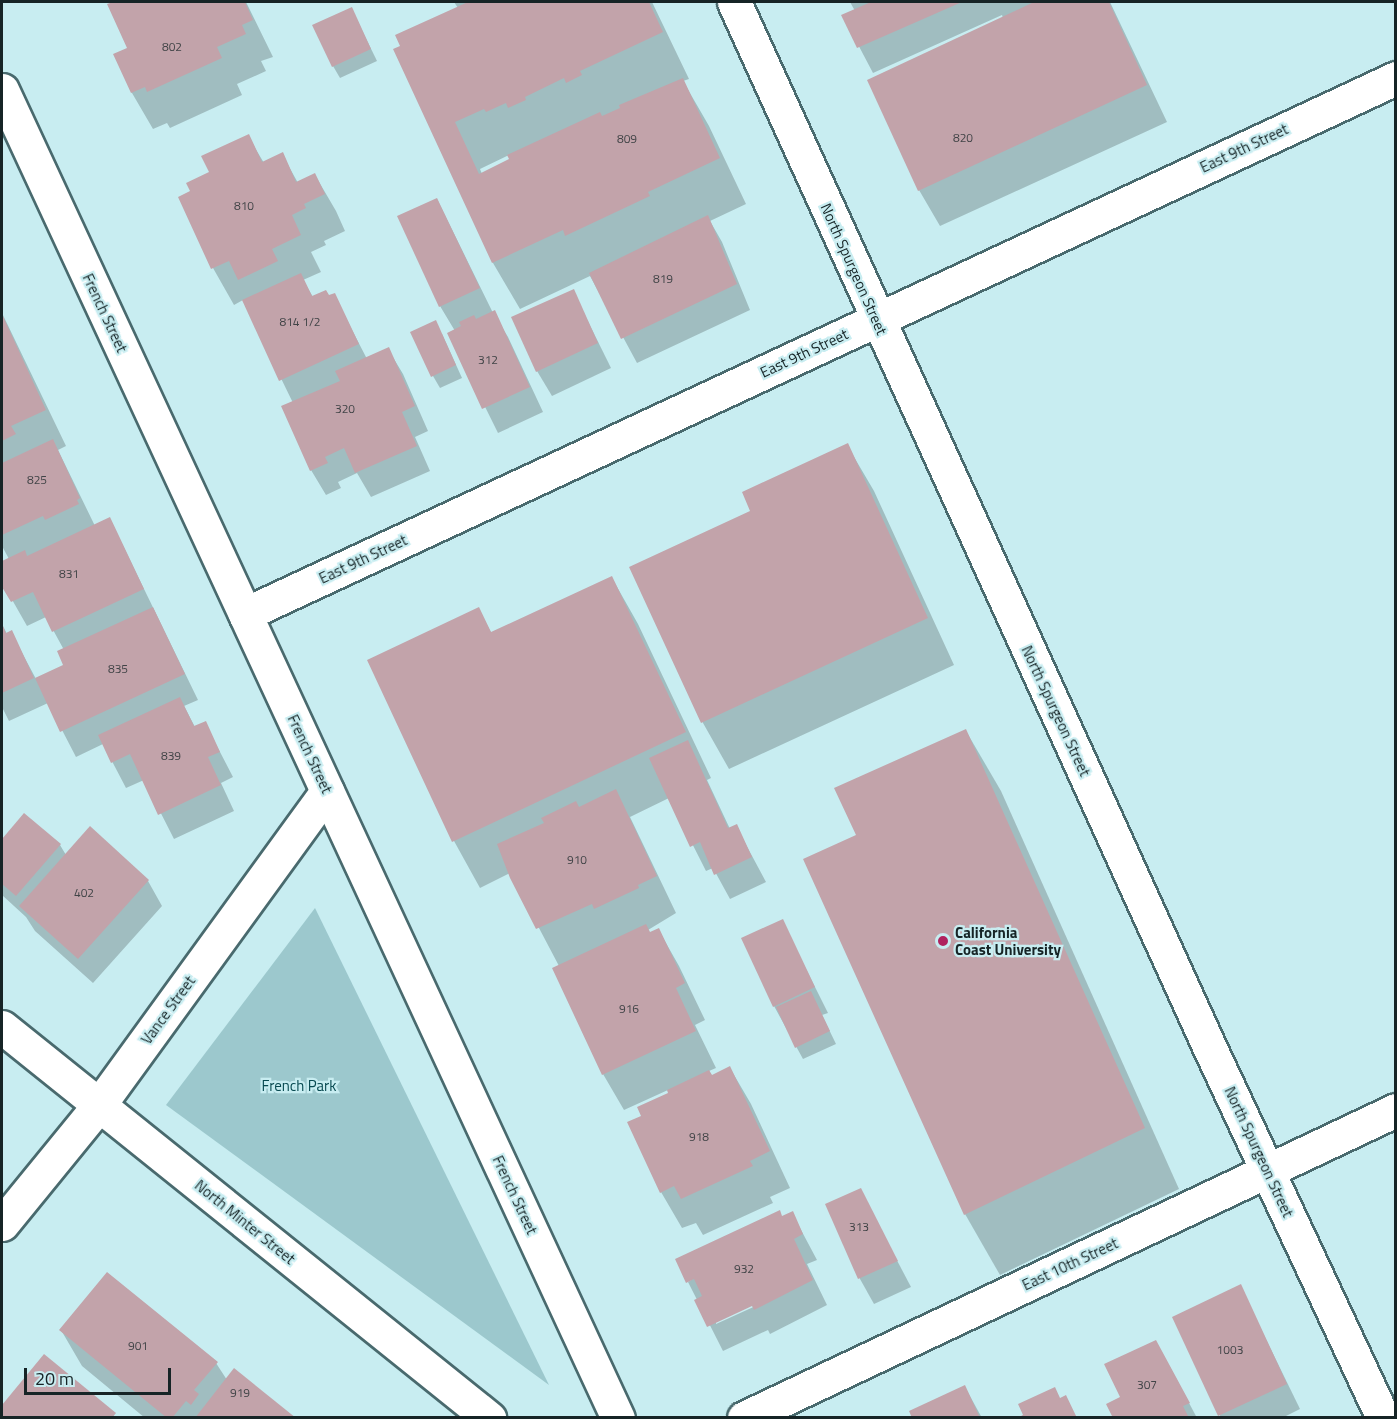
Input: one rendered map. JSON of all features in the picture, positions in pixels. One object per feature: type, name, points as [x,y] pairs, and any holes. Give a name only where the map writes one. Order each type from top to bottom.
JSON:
[{"type":"street","name":"North Spurgeon Street","points":[[734,2],[1267,1171],[1383,1418]]},
{"type":"street","name":"East 9th Street","points":[[245,614],[1395,78]]},
{"type":"street","name":"French Street","points":[[2,90],[618,1418]]},
{"type":"street","name":"Vance Street","points":[[2,1224],[99,1105],[327,791]]},
{"type":"street","name":"North Minter Street","points":[[2,1028],[489,1418]]},
{"type":"street","name":"East 10th Street","points":[[744,1418],[1395,1110]]},
{"type":"green space","name":"French Park","points":[[315,908],[549,1385],[166,1105]]},
{"type":"building","points":[[113,2],[245,2],[253,20],[242,25],[246,34],[217,47],[222,58],[147,92],[145,87],[131,93],[113,54],[127,48],[107,4]]},
{"type":"building","points":[[468,2],[649,2],[663,32],[580,71],[582,75],[566,83],[564,78],[508,108],[506,103],[486,112],[484,109],[455,122],[479,174],[509,159],[507,155],[600,112],[602,116],[620,108],[619,105],[683,78],[720,158],[648,192],[650,196],[565,236],[563,230],[492,263],[393,49],[400,46],[395,35]]},
{"type":"building","points":[[871,2],[962,2],[857,48],[841,15]]},
{"type":"building","points":[[1034,2],[1109,2],[1147,85],[918,191],[867,80]]},
{"type":"building","points":[[352,7],[371,49],[332,67],[312,25]]},
{"type":"building","points":[[249,134],[262,162],[283,152],[296,182],[315,173],[325,194],[304,204],[306,208],[292,215],[301,235],[272,249],[278,261],[238,280],[229,261],[211,269],[178,197],[190,191],[186,183],[209,172],[201,156]]},
{"type":"building","points":[[437,198],[480,288],[439,307],[397,216]]},
{"type":"building","points":[[708,215],[737,284],[621,339],[589,273]]},
{"type":"building","points":[[301,273],[312,296],[326,290],[329,295],[335,293],[359,344],[279,381],[242,300]]},
{"type":"building","points":[[574,289],[598,343],[536,372],[511,317]]},
{"type":"building","points":[[495,310],[530,387],[482,409],[447,333],[461,326],[459,322],[474,315],[476,319]]},
{"type":"building","points":[[2,314],[46,410],[11,426],[16,434],[2,441]]},
{"type":"building","points":[[436,320],[456,365],[431,377],[410,332]]},
{"type":"building","points":[[389,347],[415,406],[402,412],[417,446],[355,473],[344,448],[325,457],[328,463],[310,471],[281,406],[340,381],[335,371]]},
{"type":"building","points":[[53,439],[80,498],[77,500],[79,504],[45,520],[43,516],[2,535],[2,463]]},
{"type":"building","points":[[848,443],[928,618],[701,723],[629,567],[750,511],[742,492]]},
{"type":"building","points":[[110,517],[144,589],[52,632],[33,592],[11,602],[2,587],[2,561],[25,550],[27,556]]},
{"type":"building","points":[[612,576],[686,732],[452,842],[367,660],[479,607],[491,632]]},
{"type":"building","points":[[153,607],[185,674],[60,732],[35,678],[63,665],[57,651]]},
{"type":"building","points":[[2,624],[6,633],[12,630],[34,678],[2,693]]},
{"type":"building","points":[[180,697],[194,726],[206,721],[220,752],[208,757],[221,785],[158,815],[130,754],[111,763],[98,735]]},
{"type":"building","points":[[966,729],[1145,1128],[964,1215],[803,859],[856,835],[834,788]]},
{"type":"building","points":[[688,740],[728,828],[737,824],[752,857],[714,875],[700,842],[690,847],[649,758]]},
{"type":"building","points":[[616,789],[657,876],[638,885],[639,888],[594,909],[592,904],[536,929],[510,878],[497,844],[544,823],[541,818],[576,801],[579,807]]},
{"type":"building","points":[[24,813],[61,844],[16,896],[2,884],[2,839]]},
{"type":"building","points":[[90,826],[149,880],[78,959],[19,906]]},
{"type":"building","points":[[783,919],[815,987],[773,1007],[741,938]]},
{"type":"building","points":[[646,924],[650,932],[659,928],[685,983],[676,988],[696,1031],[602,1075],[552,968]]},
{"type":"building","points":[[811,991],[830,1031],[795,1048],[776,1007]]},
{"type":"building","points":[[730,1066],[770,1151],[750,1161],[753,1166],[681,1199],[674,1186],[660,1193],[627,1122],[641,1116],[637,1107],[668,1093],[667,1090],[709,1070],[712,1075]]},
{"type":"building","points":[[861,1188],[898,1261],[858,1279],[825,1204]]},
{"type":"building","points":[[780,1210],[782,1216],[793,1211],[803,1234],[794,1239],[813,1280],[754,1310],[752,1306],[707,1327],[694,1300],[702,1296],[694,1279],[686,1283],[675,1259]]},
{"type":"building","points":[[107,1272],[218,1362],[194,1390],[199,1394],[191,1405],[186,1401],[172,1418],[167,1418],[59,1330]]},
{"type":"building","points":[[1241,1284],[1287,1384],[1218,1416],[1172,1317]]},
{"type":"building","points":[[1156,1340],[1190,1403],[1183,1406],[1189,1418],[1113,1418],[1106,1404],[1120,1397],[1104,1364]]},
{"type":"building","points":[[44,1354],[116,1413],[112,1418],[2,1418],[2,1405]]},
{"type":"building","points":[[234,1368],[296,1418],[195,1418]]},
{"type":"building","points":[[965,1385],[980,1418],[912,1418],[909,1411]]},
{"type":"building","points":[[1055,1387],[1060,1398],[1066,1395],[1077,1418],[1017,1418],[1023,1415],[1018,1404]]},
{"type":"place","name":"California Coast University","points":[[943,941]]}]
